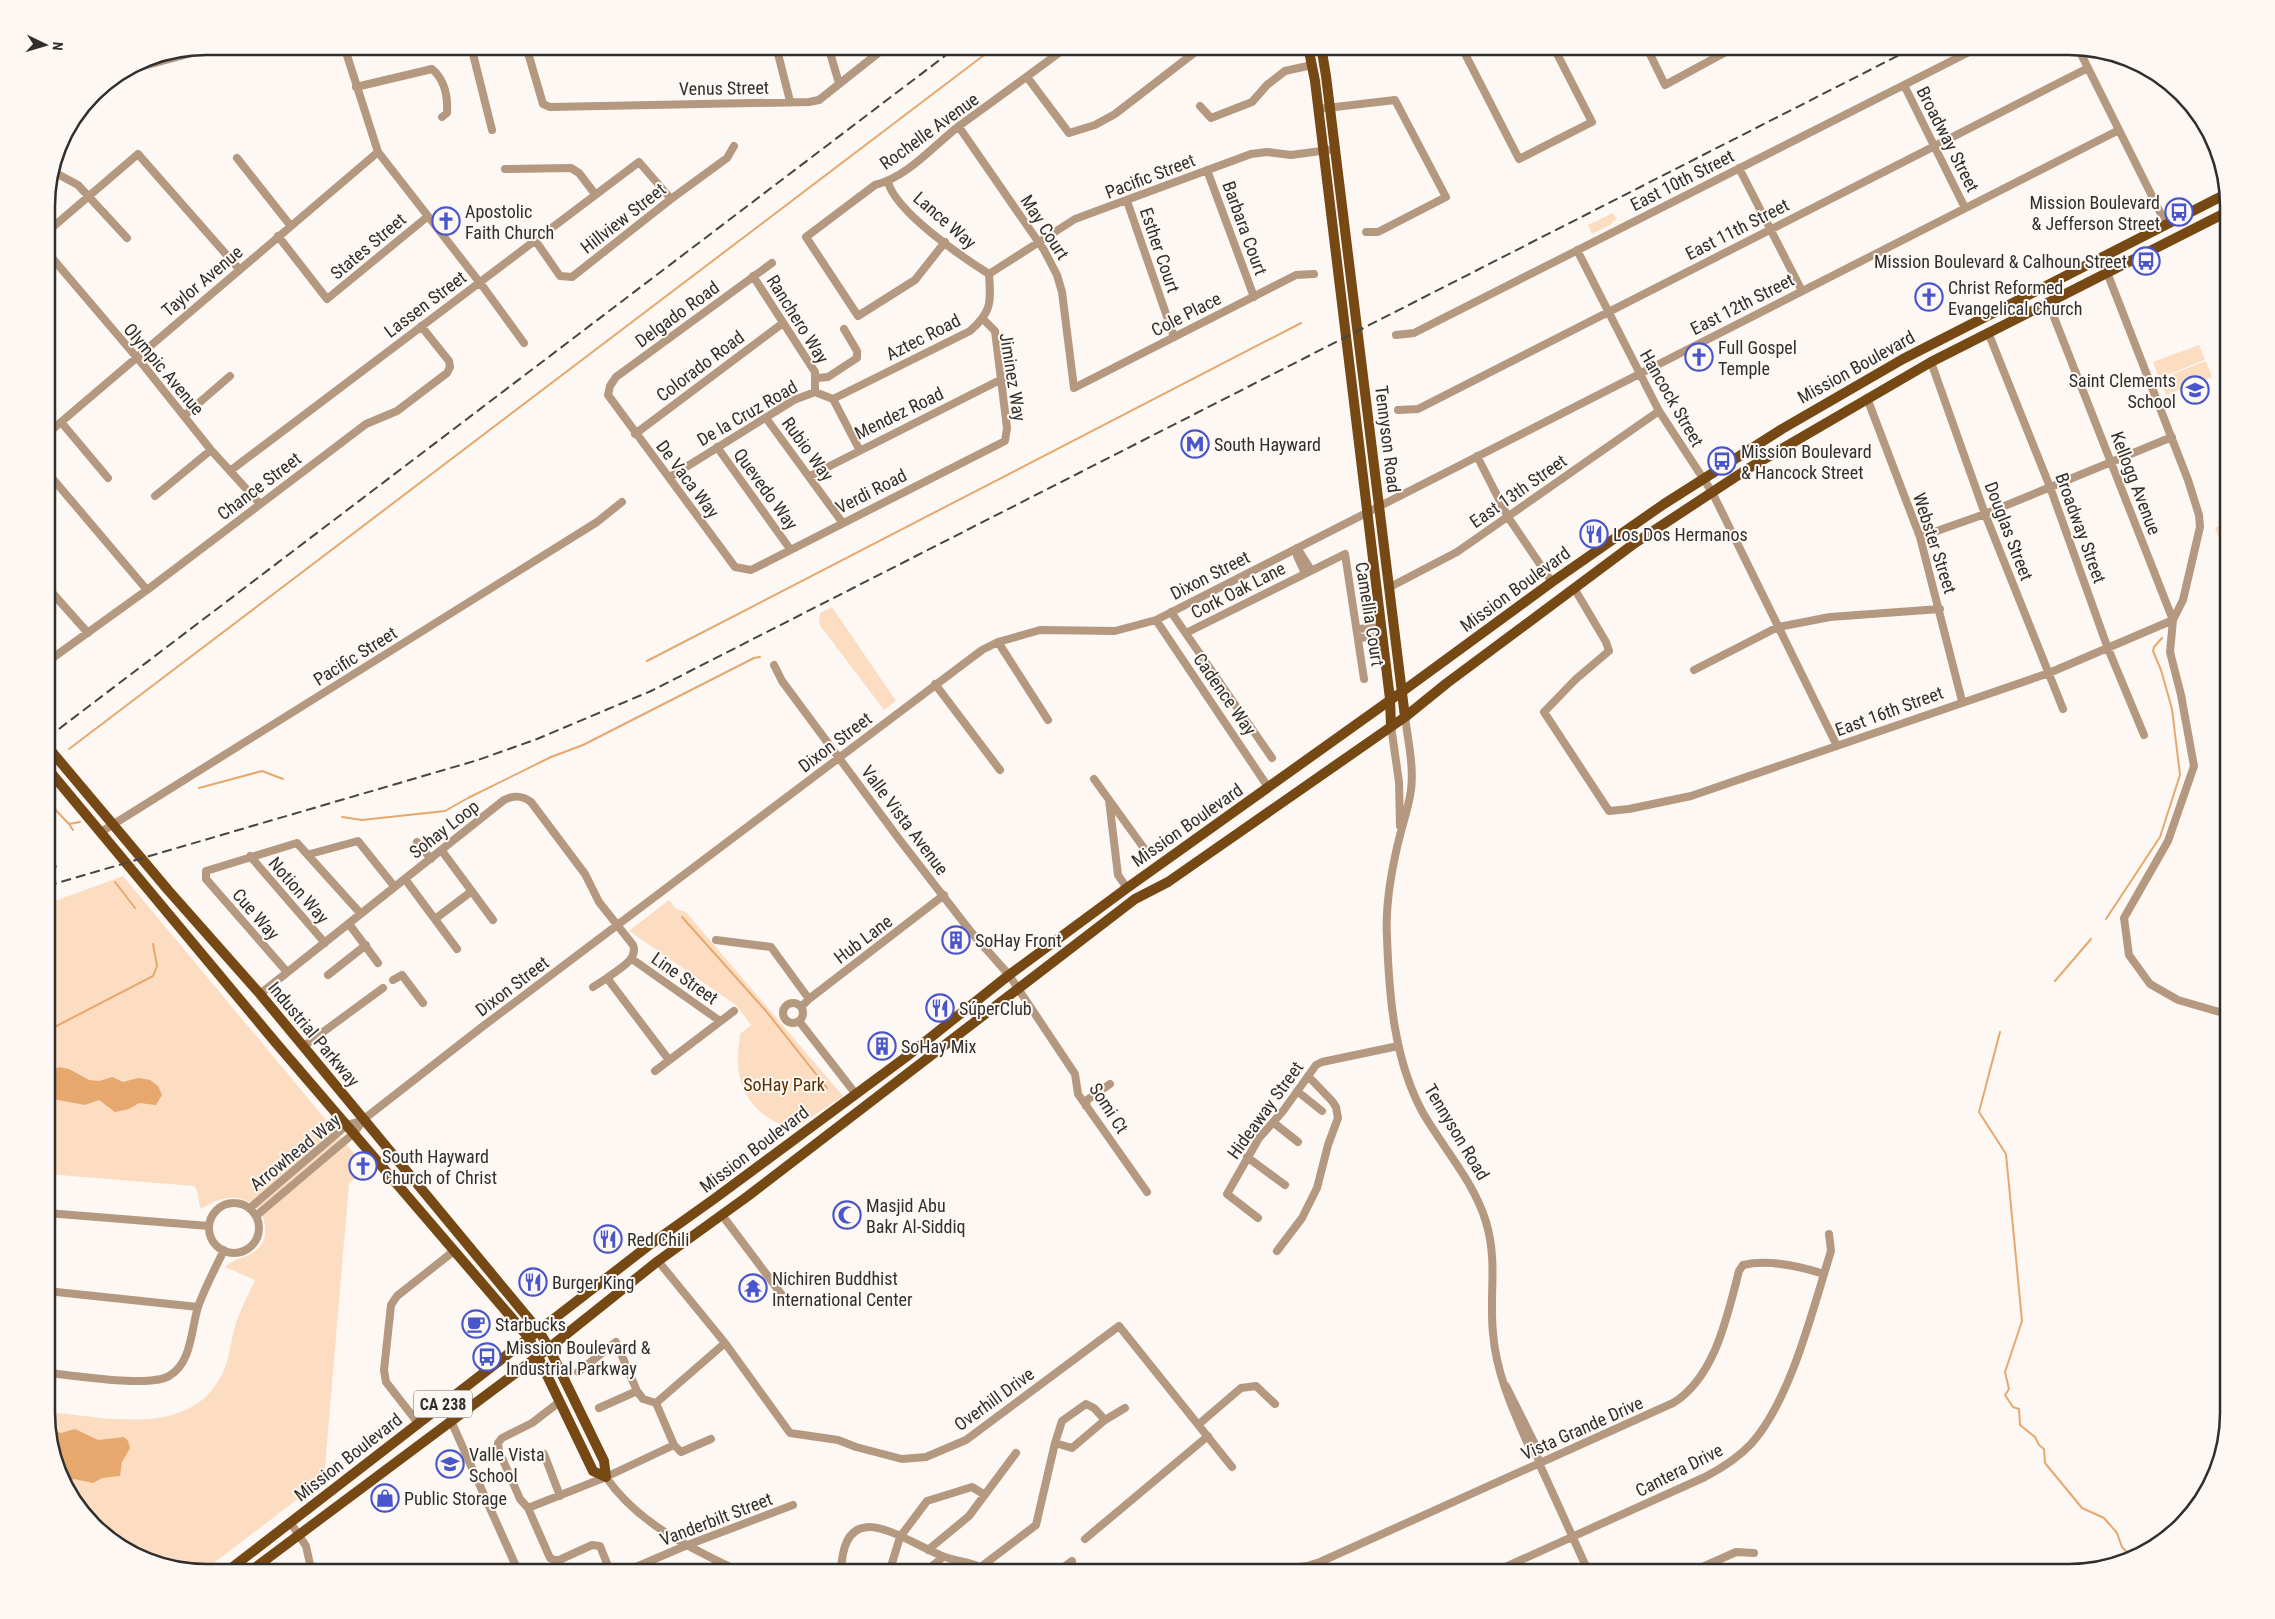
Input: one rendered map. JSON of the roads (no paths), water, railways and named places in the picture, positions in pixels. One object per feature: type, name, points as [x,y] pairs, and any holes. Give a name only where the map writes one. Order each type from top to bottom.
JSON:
[{"type":"main road","name":"Tennyson Road","points":[[1310,55],[1390,699],[1391,726]]},
{"type":"main road","name":"Tennyson Road","points":[[1322,55],[1336,149],[1405,717]]},
{"type":"main road","name":"Mission Boulevard","points":[[236,1564],[648,1246],[714,1200],[1009,975],[1552,582],[1703,478],[1789,424],[1903,359],[2220,197]]},
{"type":"main road","name":"Mission Boulevard","points":[[260,1564],[549,1348],[658,1261],[722,1215],[1135,899],[1168,882],[1405,717],[1574,588],[1712,492],[1867,398],[1931,362],[2220,215]]},
{"type":"main road","name":"Industrial Parkway","points":[[55,756],[304,1046],[539,1331],[604,1461],[606,1477]]},
{"type":"main road","name":"Industrial Parkway","points":[[55,777],[529,1338],[558,1403],[593,1471],[606,1477]]},
{"type":"street","points":[[347,55],[378,152],[479,282],[524,344]]},
{"type":"street","points":[[473,55],[492,130]]},
{"type":"street","name":"Venus Street","points":[[529,55],[543,104],[550,107],[819,100],[875,55]]},
{"type":"street","points":[[778,55],[790,101]]},
{"type":"street","points":[[830,55],[838,83]]},
{"type":"street","name":"Rochelle Avenue","points":[[945,242],[915,280],[858,316],[806,236],[875,185],[888,182],[913,165],[959,127],[1056,55]]},
{"type":"street","points":[[1027,77],[1069,133],[1094,125],[1115,114],[1191,55]]},
{"type":"street","points":[[1466,55],[1519,159],[1592,122],[1558,55]]},
{"type":"street","points":[[1651,55],[1666,85],[1723,55]]},
{"type":"street","name":"East 10th Street","points":[[1396,335],[1414,333],[1963,55]]},
{"type":"street","points":[[2082,55],[2166,224]]},
{"type":"street","points":[[1200,106],[1211,118],[1231,112],[1252,102],[1267,85],[1285,71],[1312,65]]},
{"type":"street","name":"East 11th Street","points":[[1398,410],[1418,409],[2088,68]]},
{"type":"street","points":[[356,87],[432,69],[441,77],[448,100],[448,113],[442,117]]},
{"type":"street","name":"Broadway Street","points":[[1904,85],[1966,208]]},
{"type":"street","points":[[1318,109],[1396,100],[1446,197],[1378,232],[1366,232]]},
{"type":"street","name":"May Court","points":[[959,127],[1038,241],[1058,275],[1062,292],[1074,388]]},
{"type":"street","name":"East 12th Street","points":[[1379,504],[2118,130]]},
{"type":"street","name":"Hillview Street","points":[[535,240],[560,276],[572,277],[671,198],[727,158],[734,146]]},
{"type":"street","name":"Pacific Street","points":[[989,274],[1075,219],[1207,170],[1258,152],[1292,155],[1336,149]]},
{"type":"street","name":"Taylor Avenue","points":[[55,427],[378,152]]},
{"type":"street","points":[[55,225],[138,154],[239,269]]},
{"type":"street","points":[[237,158],[290,225]]},
{"type":"street","name":"Lassen Street","points":[[230,471],[639,162],[671,198]]},
{"type":"street","points":[[505,169],[571,168],[579,173],[595,194]]},
{"type":"street","points":[[1740,168],[1802,290]]},
{"type":"street","name":"Barbara Court","points":[[1207,170],[1254,297]]},
{"type":"street","points":[[59,174],[70,178],[127,238]]},
{"type":"street","name":"Lance Way","points":[[888,182],[889,188],[910,214],[989,274]]},
{"type":"street","name":"Esther Court","points":[[1127,201],[1174,337]]},
{"type":"street","name":"States Street","points":[[278,236],[328,299],[427,217]]},
{"type":"street","name":"Hancock Street","points":[[1577,250],[1658,411],[1712,492],[1837,746]]},
{"type":"street","points":[[2101,257],[2172,437],[2199,515],[2200,526],[2183,600],[2173,620],[2170,652],[2181,695],[2194,766],[2168,841],[2124,918],[2129,955],[2150,984],[2178,1000],[2220,1012]]},
{"type":"street","name":"Olympic Avenue","points":[[55,261],[184,415],[211,450],[260,504]]},
{"type":"street","name":"Delgado Road","points":[[608,395],[610,386],[616,377],[772,263]]},
{"type":"street","name":"Aztec Road","points":[[833,399],[970,331],[983,319],[990,301],[989,274]]},
{"type":"street","name":"Cole Place","points":[[1074,388],[1296,275],[1314,274]]},
{"type":"street","name":"Ranchero Way","points":[[753,276],[816,378],[815,392],[833,399]]},
{"type":"street","name":"Kellogg Avenue","points":[[2048,302],[2173,620]]},
{"type":"street","name":"Jiminez Way","points":[[983,319],[995,331],[1007,428],[1005,441]]},
{"type":"street","name":"Colorado Road","points":[[635,434],[783,323]]},
{"type":"street","name":"Chance Street","points":[[55,656],[366,424],[397,411],[447,372],[449,361],[421,326]]},
{"type":"street","points":[[816,378],[828,377],[858,358],[857,351],[844,329]]},
{"type":"street","name":"Broadway Street","points":[[1988,332],[2050,488],[2107,646],[2144,736]]},
{"type":"street","name":"Douglas Street","points":[[1931,362],[1985,514],[2063,709]]},
{"type":"street","points":[[184,415],[230,376]]},
{"type":"street","name":"Mendez Road","points":[[810,476],[859,449],[1002,379]]},
{"type":"street","name":"De la Cruz Road","points":[[670,477],[794,400],[815,392]]},
{"type":"street","name":"De Vaca Way","points":[[608,395],[735,567],[751,570]]},
{"type":"street","name":"Webster Street","points":[[1867,398],[1920,538],[1940,609],[1962,701]]},
{"type":"street","points":[[833,399],[859,449]]},
{"type":"street","name":"East 13th Street","points":[[1390,587],[1449,557],[1658,411]]},
{"type":"street","name":"Rubio Way","points":[[766,418],[842,522]]},
{"type":"street","points":[[61,422],[108,478]]},
{"type":"street","points":[[1920,538],[2050,488],[2172,437]]},
{"type":"street","name":"Verdi Road","points":[[751,570],[790,548],[1005,441]]},
{"type":"street","name":"Quevedo Way","points":[[718,448],[790,548]]},
{"type":"street","points":[[155,496],[211,450]]},
{"type":"street","points":[[1476,456],[1508,516],[1552,582]]},
{"type":"street","points":[[55,482],[146,590]]},
{"type":"street","name":"Pacific Street","points":[[101,832],[597,522],[622,502]]},
{"type":"street","name":"Dixon Street","points":[[364,1119],[482,1027],[618,926],[975,654],[998,642],[1040,630],[1107,632],[1156,620],[1379,504]]},
{"type":"street","name":"Cork Oak Lane","points":[[1297,548],[1297,556],[1308,572]]},
{"type":"street","name":"Cork Oak Lane","points":[[1186,633],[1345,554]]},
{"type":"street","name":"Camellia Court","points":[[1345,554],[1364,678]]},
{"type":"street","name":"East 16th Street","points":[[1574,588],[1606,642],[1609,651],[1602,659],[1576,679],[1544,712],[1609,811],[1629,809],[1691,796],[1962,701],[2049,673],[2107,646],[2173,620]]},
{"type":"street","points":[[55,596],[88,633]]},
{"type":"street","points":[[1694,670],[1778,627],[1830,617],[1940,609]]},
{"type":"street","points":[[1171,612],[1272,758]]},
{"type":"street","name":"Cadence Way","points":[[1156,620],[1268,787]]},
{"type":"street","points":[[1358,630],[1381,631]]},
{"type":"street","points":[[1359,638],[1381,631]]},
{"type":"street","points":[[998,642],[1048,720]]},
{"type":"street","name":"Valle Vista Avenue","points":[[774,665],[782,681],[839,758],[944,896],[1018,988]]},
{"type":"street","points":[[935,684],[1000,770]]},
{"type":"street","name":"Tennyson Road","points":[[1405,717],[1412,778],[1388,901],[1387,930],[1398,1046],[1411,1087],[1422,1111],[1475,1195],[1485,1220],[1494,1263],[1493,1338],[1499,1368],[1505,1385],[1513,1396],[1535,1444],[1538,1459],[1585,1564]]},
{"type":"street","name":"Tennyson Road","points":[[1391,726],[1399,782],[1400,836]]},
{"type":"street","points":[[1094,779],[1146,851]]},
{"type":"street","name":"Sohay Loop","points":[[260,994],[506,799],[517,796],[526,799],[585,874],[599,902],[618,926]]},
{"type":"street","points":[[1109,800],[1118,875],[1127,888]]},
{"type":"street","points":[[310,854],[358,841],[394,886]]},
{"type":"street","points":[[250,856],[294,842],[300,843],[361,914]]},
{"type":"street","points":[[417,842],[431,859]]},
{"type":"street","points":[[442,851],[493,920]]},
{"type":"street","name":"Cue Way","points":[[250,856],[208,870],[205,874],[206,879],[287,972]]},
{"type":"street","name":"Notion Way","points":[[250,856],[325,943]]},
{"type":"street","points":[[405,879],[457,948]]},
{"type":"street","points":[[435,920],[472,891]]},
{"type":"street","name":"Hub Lane","points":[[855,1093],[799,1021],[794,1023],[788,1022],[783,1012],[791,1004],[797,1004],[801,1007],[944,896]]},
{"type":"street","points":[[349,924],[378,963]]},
{"type":"street","points":[[593,987],[632,959],[635,954],[633,945],[618,926]]},
{"type":"street","points":[[716,940],[772,948],[809,999]]},
{"type":"street","points":[[328,975],[366,945]]},
{"type":"street","name":"Line Street","points":[[632,959],[720,1021]]},
{"type":"street","points":[[393,980],[402,975],[423,1003]]},
{"type":"street","points":[[607,978],[669,1060]]},
{"type":"street","points":[[304,1046],[383,988]]},
{"type":"street","name":"Somi Ct","points":[[1018,988],[1075,1074],[1078,1094],[1147,1192]]},
{"type":"street","points":[[799,1021],[803,1014],[801,1007]]},
{"type":"street","points":[[655,1071],[734,1011]]},
{"type":"street","name":"Hideaway Street","points":[[1258,1218],[1227,1194],[1259,1138],[1274,1123],[1316,1065],[1322,1062],[1398,1046]]},
{"type":"street","points":[[1277,1251],[1302,1218],[1317,1188],[1328,1145],[1338,1118],[1336,1107],[1332,1101],[1308,1076]]},
{"type":"street","points":[[1086,1106],[1087,1100],[1110,1084]]},
{"type":"street","points":[[1296,1091],[1322,1111]]},
{"type":"street","name":"Arrowhead Way","points":[[250,1208],[364,1119]]},
{"type":"street","points":[[1274,1123],[1298,1142]]},
{"type":"street","name":"Arrowhead Way","points":[[256,1216],[351,1129]]},
{"type":"street","points":[[1247,1157],[1284,1185]]},
{"type":"street","points":[[234,1203],[250,1208],[256,1216],[259,1230],[253,1244],[238,1252],[224,1250],[213,1240],[209,1226],[212,1215],[223,1205],[234,1203]]},
{"type":"street","points":[[55,1214],[209,1226]]},
{"type":"street","points":[[722,1215],[788,1303]]},
{"type":"street","name":"Cantera Drive","points":[[1512,1564],[1705,1477],[1736,1458],[1750,1445],[1771,1416],[1793,1368],[1831,1251],[1828,1234]]},
{"type":"street","points":[[55,1374],[138,1381],[158,1380],[169,1376],[179,1367],[187,1352],[198,1307],[224,1250]]},
{"type":"street","points":[[418,1423],[386,1382],[384,1370],[391,1305],[396,1296],[454,1250]]},
{"type":"street","name":"Overhill Drive","points":[[658,1261],[725,1344],[790,1433],[838,1440],[856,1448],[902,1459],[926,1457],[966,1440],[1119,1326],[1232,1467]]},
{"type":"street","name":"Vista Grande Drive","points":[[1314,1564],[1538,1459],[1673,1403],[1695,1386],[1713,1352],[1738,1271],[1744,1264],[1761,1263],[1799,1267],[1824,1274]]},
{"type":"street","points":[[55,1292],[198,1307]]},
{"type":"street","points":[[578,1372],[616,1342],[637,1391],[643,1399],[656,1403],[674,1445],[681,1452],[710,1439]]},
{"type":"street","points":[[656,1403],[725,1344]]},
{"type":"street","points":[[1198,1424],[1241,1388],[1256,1386],[1275,1404]]},
{"type":"street","points":[[599,1408],[637,1391]]},
{"type":"street","points":[[558,1403],[532,1422],[502,1438],[498,1443],[499,1451],[520,1499],[528,1508],[550,1558],[557,1561],[592,1546],[600,1546],[607,1564]]},
{"type":"street","points":[[985,1564],[1036,1525],[1062,1420],[1086,1404],[1094,1408],[1105,1420]]},
{"type":"street","points":[[1055,1443],[1072,1448],[1105,1420],[1125,1408]]},
{"type":"street","points":[[451,1421],[515,1564]]},
{"type":"street","points":[[1085,1539],[1208,1436]]},
{"type":"street","points":[[528,1508],[606,1477],[674,1445]]},
{"type":"street","points":[[928,1550],[969,1516],[1016,1453]]},
{"type":"street","points":[[544,1454],[560,1496]]},
{"type":"street","points":[[606,1477],[629,1505],[685,1546],[724,1564]]},
{"type":"street","points":[[892,1564],[900,1537],[927,1501],[972,1487],[985,1495]]},
{"type":"street","name":"Vanderbilt Street","points":[[643,1564],[793,1505]]},
{"type":"street","points":[[290,1522],[310,1557],[311,1564]]},
{"type":"street","points":[[841,1564],[841,1553],[845,1542],[854,1531],[865,1526],[881,1528],[943,1556],[972,1564]]},
{"type":"street","points":[[1709,1564],[1736,1552],[1754,1553]]},
{"type":"street","points":[[934,1564],[943,1556]]},
{"type":"street","points":[[1068,1564],[1072,1561]]},
{"type":"waterway","points":[[69,749],[984,55]]},
{"type":"waterway","points":[[647,661],[1301,323]]},
{"type":"waterway","points":[[2106,919],[2160,837],[2180,775],[2172,709],[2161,670],[2153,651],[2162,638]]},
{"type":"waterway","points":[[342,817],[362,820],[445,811],[551,757],[583,745],[754,658],[760,657]]},
{"type":"waterway","points":[[199,788],[262,771],[283,779]]},
{"type":"waterway","points":[[55,809],[69,824],[80,822]]},
{"type":"waterway","points":[[69,824],[73,830]]},
{"type":"waterway","points":[[115,882],[135,908]]},
{"type":"waterway","points":[[682,917],[766,1011],[827,1088]]},
{"type":"waterway","points":[[2055,981],[2091,939]]},
{"type":"waterway","points":[[55,1027],[153,976],[157,966],[153,944]]},
{"type":"waterway","points":[[2000,1032],[1979,1112],[2006,1154],[2022,1321],[2005,1372],[2009,1389],[2005,1395],[2013,1407],[2019,1409],[2020,1425],[2035,1437],[2039,1445],[2044,1449],[2045,1463],[2082,1508],[2104,1518],[2117,1533],[2122,1547],[2127,1553]]},
{"type":"railway","points":[[55,732],[946,55]]},
{"type":"railway","points":[[55,884],[478,760],[537,739],[651,691],[1899,55]]},
{"type":"place","name":"Mission Boulevard & Jefferson Street","points":[[2179,212]]},
{"type":"place","name":"Apostolic Faith Church","points":[[446,221]]},
{"type":"place","name":"Mission Boulevard & Calhoun Street","points":[[2146,261]]},
{"type":"place","name":"Christ Reformed Evangelical Church","points":[[1929,297]]},
{"type":"place","name":"Full Gospel Temple","points":[[1699,357]]},
{"type":"place","name":"Saint Clements School","points":[[2195,390]]},
{"type":"place","name":"South Hayward","points":[[1195,444]]},
{"type":"place","name":"Mission Boulevard & Hancock Street","points":[[1722,461]]},
{"type":"place","name":"Los Dos Hermanos","points":[[1594,534]]},
{"type":"place","name":"SoHay Front","points":[[956,940]]},
{"type":"place","name":"SúperClub","points":[[940,1008]]},
{"type":"place","name":"SoHay Mix","points":[[882,1046]]},
{"type":"place","name":"South Hayward Church of Christ","points":[[363,1166]]},
{"type":"place","name":"Masjid Abu Bakr Al-Siddiq","points":[[847,1215]]},
{"type":"place","name":"Red Chili","points":[[608,1239]]},
{"type":"place","name":"Burger King","points":[[533,1282]]},
{"type":"place","name":"Nichiren Buddhist International Center","points":[[753,1288]]},
{"type":"place","name":"Starbucks","points":[[476,1324]]},
{"type":"place","name":"Mission Boulevard & Industrial Parkway","points":[[487,1357]]},
{"type":"place","name":"Valle Vista School","points":[[450,1464]]},
{"type":"place","name":"Public Storage","points":[[385,1498]]},
{"type":"park label","name":"SoHay Park","points":[[784,1084]]}]
